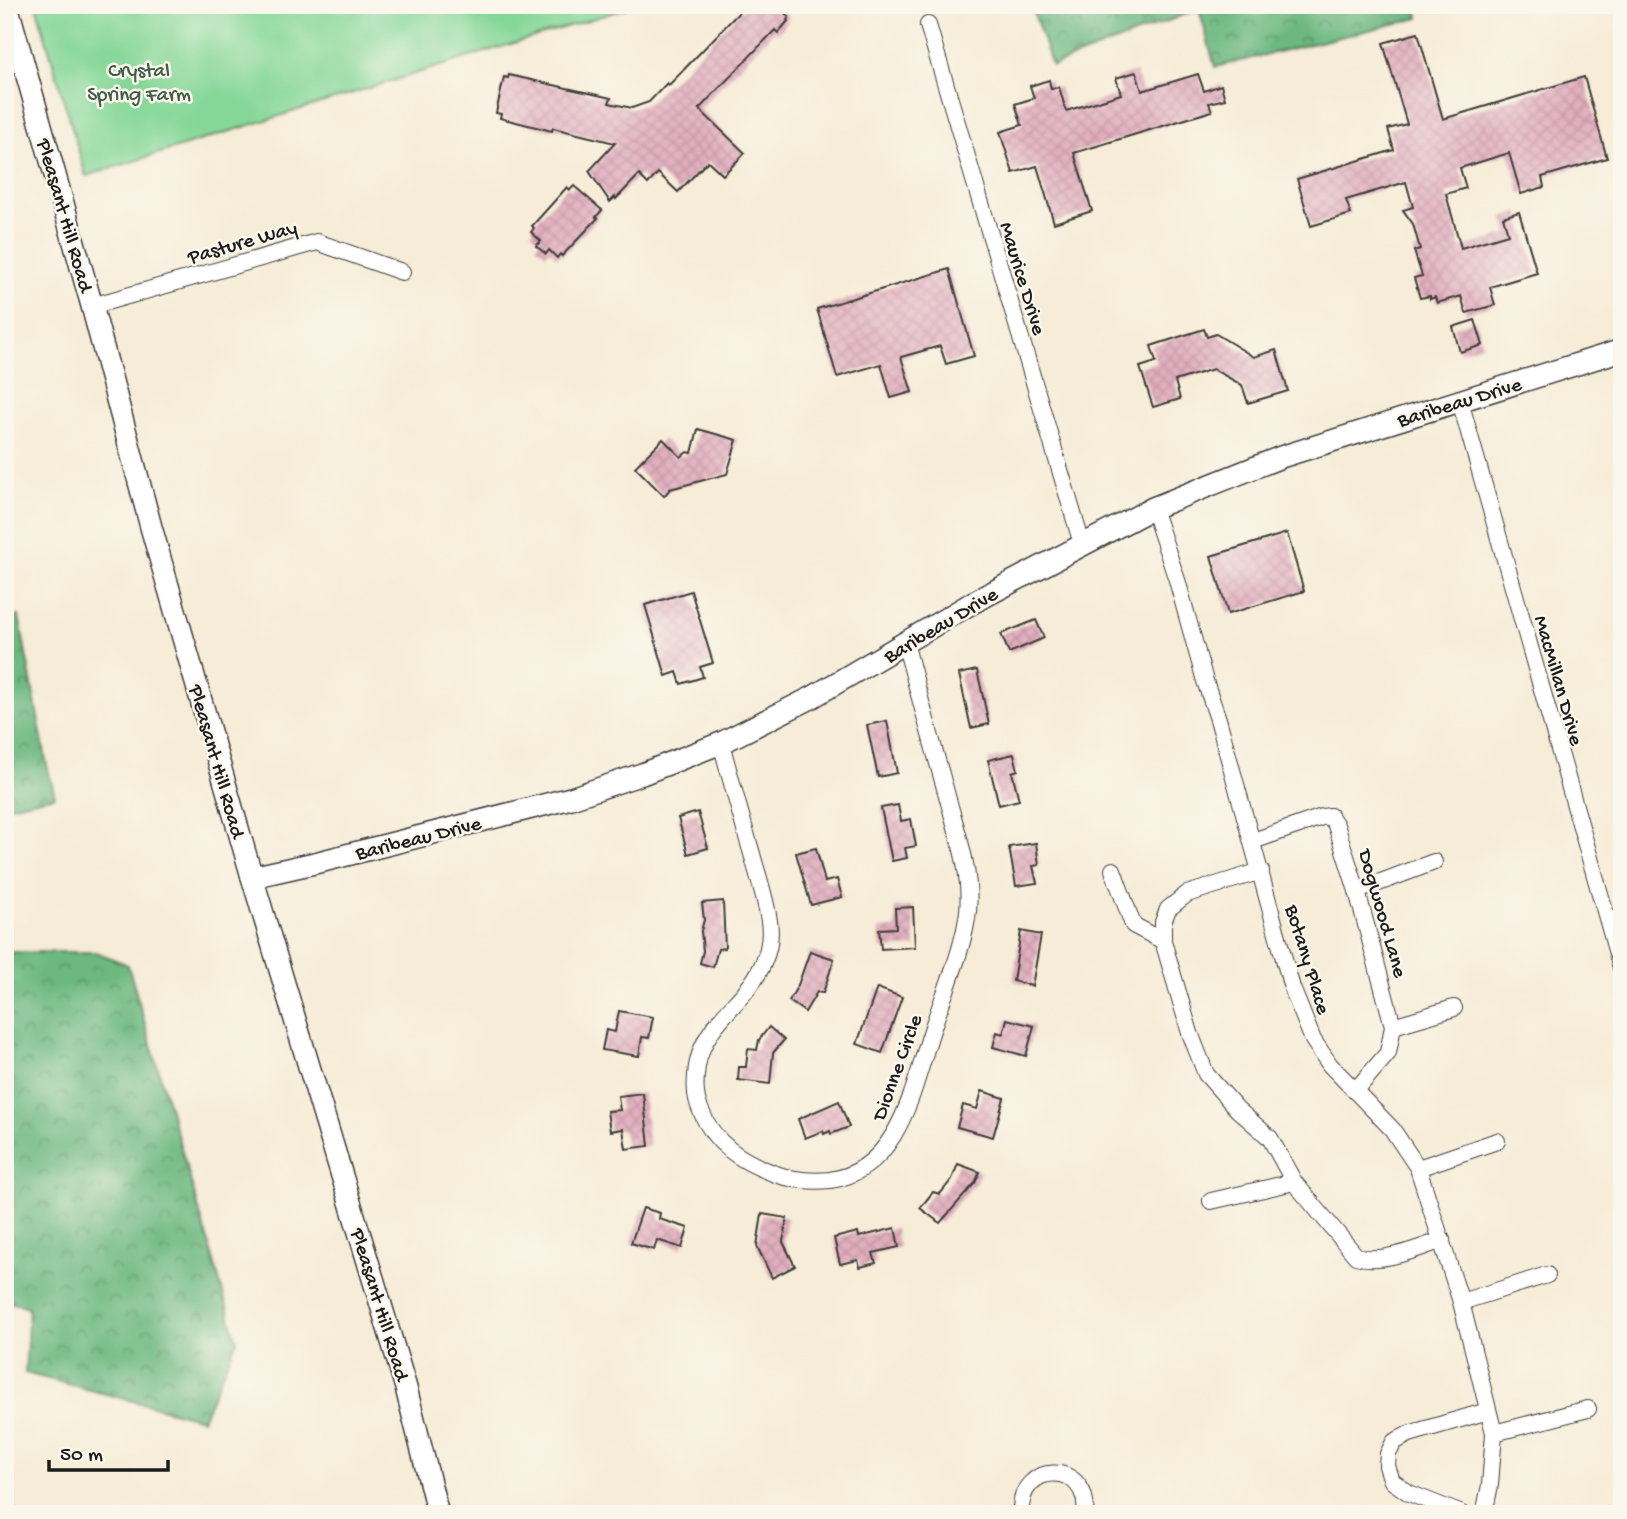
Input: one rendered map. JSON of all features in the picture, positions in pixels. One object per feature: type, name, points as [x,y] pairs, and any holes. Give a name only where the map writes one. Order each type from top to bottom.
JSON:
[{"type":"street","name":"Pleasant Hill Road","points":[[6,5],[92,306],[151,527],[252,877],[406,1388],[438,1514]]},
{"type":"street","name":"Maurice Drive","points":[[928,25],[1082,544]]},
{"type":"street","name":"Pasture Way","points":[[92,306],[317,242],[402,272]]},
{"type":"street","name":"Baribeau Drive","points":[[252,877],[571,798],[631,778],[721,743],[811,698],[905,642],[1082,544],[1153,509],[1281,457],[1622,350]]},
{"type":"street","name":"MacMillan Drive","points":[[1460,401],[1622,971]]},
{"type":"street","name":"Botany Place","points":[[1153,509],[1177,580],[1253,841],[1292,988],[1313,1040],[1330,1065],[1392,1129],[1418,1168],[1442,1240],[1461,1302],[1494,1433],[1485,1514]]},
{"type":"street","name":"Dionne Circle","points":[[721,743],[770,922],[767,952],[754,981],[710,1030],[703,1043],[695,1082],[699,1108],[712,1133],[722,1144],[763,1170],[797,1180],[815,1181],[851,1175],[866,1167],[878,1155],[902,1117],[953,966],[968,912],[964,858],[905,642]]},
{"type":"street","name":"Dogwood Lane","points":[[1253,841],[1331,816],[1357,891],[1394,1026]]},
{"type":"street","points":[[1357,891],[1434,862]]},
{"type":"street","points":[[1113,870],[1133,925],[1163,941]]},
{"type":"street","points":[[1261,871],[1187,894],[1168,909],[1163,922],[1163,941],[1190,1033],[1206,1074],[1237,1109],[1270,1138],[1294,1182],[1356,1256],[1368,1260],[1382,1258],[1442,1240]]},
{"type":"street","points":[[1355,1091],[1388,1054],[1394,1026],[1454,1008]]},
{"type":"street","points":[[1418,1168],[1497,1141]]},
{"type":"street","points":[[1211,1201],[1294,1182]]},
{"type":"street","points":[[1461,1302],[1547,1275]]},
{"type":"street","points":[[1494,1433],[1588,1409]]},
{"type":"street","points":[[1462,1514],[1409,1493],[1392,1481],[1387,1466],[1388,1454],[1394,1442],[1409,1433],[1489,1411]]},
{"type":"street","points":[[1021,1514],[1024,1489],[1034,1479],[1048,1473],[1064,1475],[1077,1483],[1084,1493],[1085,1514]]},
{"type":"green space","name":"Crystal Spring Farm","points":[[36,5],[637,5],[86,176]]},
{"type":"green space","points":[[1031,5],[1416,5],[1419,18],[1215,67],[1199,9],[1052,66]]},
{"type":"green space","points":[[5,616],[19,616],[55,796],[5,807]]},
{"type":"green space","points":[[5,952],[96,952],[128,965],[237,1341],[202,1419],[25,1373],[29,1307],[5,1301]]},
{"type":"building","points":[[746,5],[777,5],[789,17],[778,33],[775,30],[699,109],[745,153],[723,175],[708,161],[678,192],[658,173],[648,184],[639,175],[610,202],[589,171],[615,143],[500,118],[501,114],[496,113],[504,77],[508,78],[509,75],[611,98],[609,103],[632,108],[649,102],[667,83],[669,85]]},
{"type":"building","points":[[1418,33],[1443,119],[1584,77],[1607,158],[1542,177],[1544,187],[1521,194],[1509,153],[1460,168],[1466,188],[1446,194],[1461,248],[1508,234],[1503,217],[1519,212],[1537,273],[1490,287],[1495,305],[1466,313],[1461,296],[1437,303],[1435,297],[1420,298],[1414,278],[1422,276],[1414,251],[1420,249],[1413,224],[1403,210],[1413,207],[1406,182],[1346,200],[1351,214],[1311,226],[1297,179],[1394,150],[1388,129],[1407,124],[1383,43]]},
{"type":"building","points":[[1136,72],[1142,91],[1198,74],[1204,91],[1221,85],[1225,99],[1209,103],[1212,111],[1074,153],[1092,211],[1054,223],[1037,166],[1013,173],[1000,132],[1022,125],[1015,104],[1034,98],[1030,86],[1049,80],[1051,89],[1059,87],[1066,111],[1121,94],[1116,78]]},
{"type":"building","points":[[574,186],[602,210],[596,217],[598,218],[557,258],[549,250],[546,254],[536,246],[541,241],[531,232],[534,228],[532,226],[567,187],[570,190]]},
{"type":"building","points":[[949,269],[974,356],[946,364],[940,346],[901,357],[912,392],[891,398],[881,364],[837,377],[817,309]]},
{"type":"building","points":[[1475,320],[1483,345],[1460,352],[1453,327]]},
{"type":"building","points":[[1204,329],[1207,337],[1216,334],[1254,357],[1276,350],[1288,391],[1248,403],[1242,385],[1213,369],[1175,381],[1180,399],[1153,407],[1140,367],[1156,362],[1151,346]]},
{"type":"building","points":[[698,429],[737,440],[727,474],[670,489],[664,496],[635,467],[663,439],[681,457],[687,452],[692,453]]},
{"type":"building","points":[[1287,533],[1304,591],[1228,614],[1211,556]]},
{"type":"building","points":[[691,591],[713,663],[700,667],[703,677],[681,684],[677,672],[666,676],[645,605]]},
{"type":"building","points":[[1036,620],[1044,638],[1009,653],[1001,634]]},
{"type":"building","points":[[977,670],[989,724],[971,728],[959,674]]},
{"type":"building","points":[[887,721],[897,773],[878,777],[867,725]]},
{"type":"building","points":[[1014,754],[1018,770],[1012,772],[1019,800],[999,805],[988,760]]},
{"type":"building","points":[[898,805],[901,821],[911,819],[916,846],[905,848],[907,858],[892,861],[881,808]]},
{"type":"building","points":[[698,812],[708,848],[688,854],[678,818]]},
{"type":"building","points":[[1036,843],[1039,865],[1033,866],[1037,883],[1016,886],[1009,847]]},
{"type":"building","points":[[816,848],[825,882],[837,879],[842,897],[811,905],[796,853]]},
{"type":"building","points":[[723,901],[725,948],[718,949],[713,967],[700,963],[703,951],[702,903]]},
{"type":"building","points":[[913,907],[915,947],[881,949],[879,929],[896,928],[895,908]]},
{"type":"building","points":[[1021,931],[1041,935],[1032,986],[1013,981]]},
{"type":"building","points":[[810,951],[834,959],[823,993],[817,992],[805,1012],[789,1001],[798,985]]},
{"type":"building","points":[[877,988],[902,997],[882,1053],[857,1044]]},
{"type":"building","points":[[619,1011],[653,1017],[649,1038],[642,1037],[639,1056],[602,1050],[606,1030],[615,1032]]},
{"type":"building","points":[[1007,1019],[1034,1026],[1026,1056],[993,1047],[997,1032],[1003,1034]]},
{"type":"building","points":[[769,1027],[784,1040],[773,1053],[770,1084],[738,1080],[739,1067],[746,1067],[748,1049],[757,1050],[759,1040]]},
{"type":"building","points":[[982,1091],[1004,1098],[993,1137],[957,1127],[963,1105],[977,1109]]},
{"type":"building","points":[[643,1093],[649,1146],[626,1149],[623,1129],[610,1131],[607,1111],[620,1110],[618,1096]]},
{"type":"building","points":[[839,1101],[849,1127],[831,1134],[830,1131],[824,1134],[823,1131],[805,1138],[798,1119]]},
{"type":"building","points":[[958,1164],[980,1172],[975,1183],[940,1223],[920,1208],[933,1192],[940,1194],[952,1179]]},
{"type":"building","points":[[643,1208],[660,1213],[659,1219],[688,1228],[682,1248],[657,1240],[654,1250],[631,1243]]},
{"type":"building","points":[[762,1214],[787,1218],[783,1242],[795,1266],[772,1278],[757,1246]]},
{"type":"building","points":[[895,1228],[899,1247],[873,1253],[876,1263],[860,1267],[858,1260],[840,1264],[834,1238],[858,1232],[859,1237]]}]
